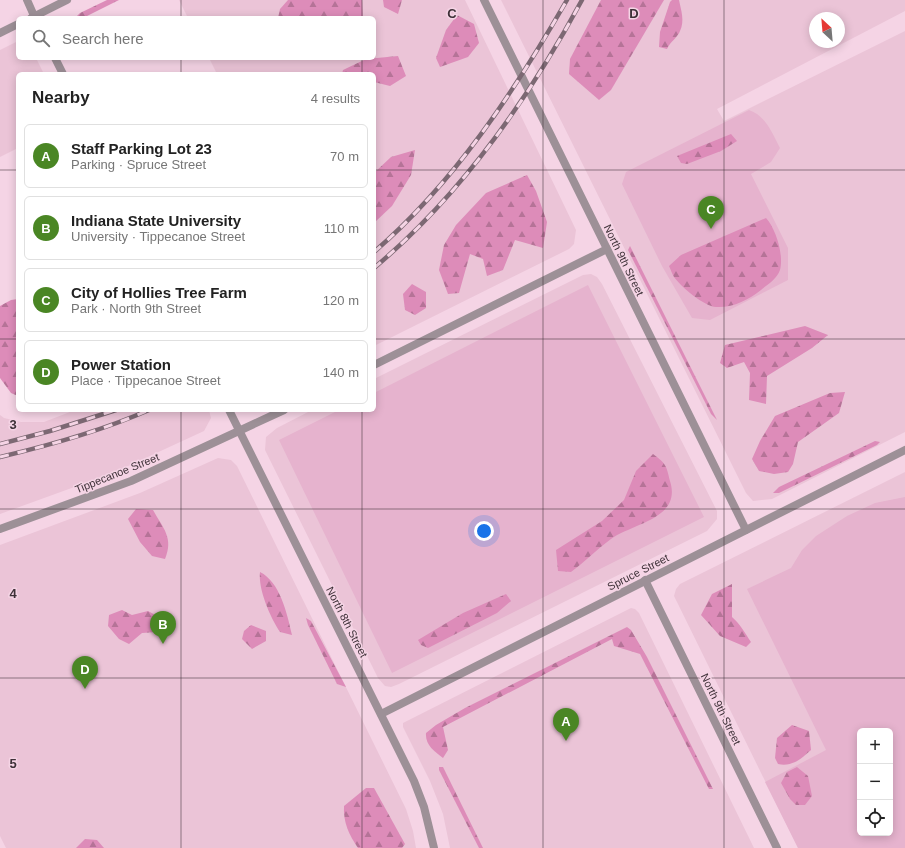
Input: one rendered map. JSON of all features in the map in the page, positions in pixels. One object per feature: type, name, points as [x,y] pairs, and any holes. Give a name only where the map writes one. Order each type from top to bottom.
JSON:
[{"type":"street","points":[[27,0],[34,16]]},
{"type":"street","points":[[36,16],[67,0]]},
{"type":"street","name":"North 9th Street","points":[[484,0],[746,530]]},
{"type":"street","points":[[0,33],[16,25]]},
{"type":"street","points":[[56,60],[62,72]]},
{"type":"street","points":[[376,364],[606,249]]},
{"type":"street","name":"North 8th Street","points":[[230,412],[381,714],[422,800],[431,828],[434,848]]},
{"type":"street","name":"Tippecanoe Street","points":[[0,529],[131,481],[280,412]]},
{"type":"street","name":"Spruce Street","points":[[381,714],[905,450]]},
{"type":"street","name":"North 9th Street","points":[[645,580],[777,848]]},
{"type":"shaded area","points":[[179,0],[465,0],[576,230],[574,244],[569,249],[376,345],[376,72],[216,72],[210,60],[376,60],[376,16],[187,16]]},
{"type":"shaded area","points":[[501,0],[905,0],[905,11],[845,42],[845,12],[809,12],[809,48],[834,48],[717,109],[724,121],[905,31],[905,432],[772,499],[753,501],[746,493]]},
{"type":"shaded area","points":[[16,42],[16,60],[37,60],[43,72],[16,72],[16,149],[0,157],[0,50]]},
{"type":"shaded area","points":[[749,110],[760,116],[771,131],[780,148],[771,162],[751,174],[788,248],[788,280],[710,320],[692,318],[662,266],[622,184],[626,172]]},
{"type":"shaded area","points":[[591,274],[597,277],[602,284],[717,511],[717,519],[707,531],[399,684],[391,687],[385,686],[378,678],[265,450],[266,437],[277,428],[308,412],[376,412],[376,378],[583,275]]},
{"type":"shaded area","points":[[588,285],[704,517],[392,673],[279,440],[335,412],[376,412],[376,392]]},
{"type":"shaded area","points":[[70,412],[210,412],[211,418],[204,431],[113,473],[0,514],[0,415],[4,418],[21,422],[44,422]]},
{"type":"shaded area","points":[[218,458],[231,460],[237,466],[406,809],[413,831],[416,848],[6,848],[0,836],[0,545],[140,493]]},
{"type":"shaded area","points":[[905,472],[905,848],[798,848],[674,596],[676,589],[680,584]]},
{"type":"shaded area","points":[[905,497],[905,848],[798,848],[765,782],[826,750],[747,589],[791,568],[802,550],[816,536],[847,516],[875,503]]},
{"type":"shaded area","points":[[631,608],[635,609],[639,613],[754,848],[450,848],[443,814],[430,781],[403,727],[403,723]]},
{"type":"green space","points":[[107,0],[119,0],[87,16],[77,16],[80,13]]},
{"type":"green space","points":[[288,0],[362,0],[363,16],[278,16],[280,9]]},
{"type":"green space","points":[[383,0],[402,0],[398,14],[384,7]]},
{"type":"green space","points":[[601,0],[664,0],[611,90],[599,100],[569,74],[570,59]]},
{"type":"green space","points":[[672,0],[679,0],[682,23],[679,33],[667,49],[659,47],[660,32]]},
{"type":"green space","points":[[457,15],[474,24],[479,43],[468,57],[440,67],[436,58],[446,30]]},
{"type":"green space","points":[[398,56],[406,76],[390,86],[376,82],[376,72],[342,72],[343,70],[364,60],[376,60],[376,58]]},
{"type":"green space","points":[[731,134],[737,141],[721,151],[687,164],[681,163],[677,156]]},
{"type":"green space","points":[[415,150],[411,175],[392,206],[376,221],[376,171],[391,157]]},
{"type":"green space","points":[[527,175],[536,191],[547,222],[543,248],[515,240],[503,270],[487,276],[483,259],[470,254],[459,293],[448,294],[439,270],[444,245],[456,225],[486,193]]},
{"type":"green space","points":[[766,218],[776,235],[778,242],[781,257],[780,270],[772,281],[751,297],[734,305],[722,307],[711,306],[693,295],[674,277],[669,266],[681,255]]},
{"type":"green space","points":[[630,246],[717,420],[711,414],[628,250]]},
{"type":"green space","points":[[412,284],[426,292],[426,308],[415,315],[405,310],[403,294]]},
{"type":"green space","points":[[16,299],[16,395],[11,393],[0,378],[0,306],[11,300]]},
{"type":"green space","points":[[805,326],[828,335],[812,348],[767,376],[766,404],[749,400],[750,373],[744,362],[727,368],[720,363],[725,345]]},
{"type":"green space","points":[[845,392],[839,413],[798,442],[793,464],[788,472],[774,474],[759,471],[752,459],[760,441],[775,416],[830,393]]},
{"type":"green space","points":[[875,441],[880,442],[877,445],[779,493],[773,493],[779,487]]},
{"type":"green space","points":[[653,454],[663,462],[667,471],[672,494],[669,504],[662,512],[653,518],[620,533],[611,539],[571,572],[558,571],[556,550],[602,521],[624,500],[636,471]]},
{"type":"green space","points":[[136,509],[153,510],[160,522],[168,539],[165,559],[152,556],[140,542],[128,519]]},
{"type":"green space","points":[[260,572],[273,583],[278,591],[288,617],[292,635],[280,632],[272,619],[263,594]]},
{"type":"green space","points":[[732,584],[732,617],[751,642],[746,647],[720,636],[701,615],[712,594]]},
{"type":"green space","points":[[506,594],[511,601],[497,613],[428,648],[421,645],[418,640],[463,613]]},
{"type":"green space","points":[[122,610],[132,615],[148,611],[159,617],[157,632],[142,633],[129,644],[119,639],[108,626],[109,615]]},
{"type":"green space","points":[[306,618],[311,621],[346,687],[337,684]]},
{"type":"green space","points":[[251,625],[266,631],[266,641],[252,649],[242,639],[244,631]]},
{"type":"green space","points":[[627,627],[631,630],[647,657],[713,789],[709,789],[640,654],[614,646],[612,639],[443,727],[448,750],[443,758],[433,750],[427,741],[426,733],[436,725],[465,708]]},
{"type":"green space","points":[[792,725],[809,731],[811,750],[800,759],[792,763],[783,765],[778,764],[775,758],[777,738]]},
{"type":"green space","points":[[439,767],[443,767],[483,848],[479,848],[439,770]]},
{"type":"green space","points":[[797,767],[808,776],[812,796],[805,805],[796,805],[790,799],[781,783],[787,772]]},
{"type":"green space","points":[[366,788],[374,788],[405,844],[402,848],[358,848],[349,833],[344,806]]},
{"type":"green space","points":[[85,839],[97,840],[104,848],[76,848]]},
{"type":"railway","points":[[376,250],[403,225],[430,196],[481,135],[526,68],[567,0]]},
{"type":"railway","points":[[376,266],[406,240],[436,209],[490,144],[539,74],[582,0]]},
{"type":"railway","points":[[0,444],[50,431],[110,412]]},
{"type":"railway","points":[[0,457],[76,437],[113,425],[144,412]]},
{"type":"place","name":"City of Hollies Tree Farm","points":[[711,229]]},
{"type":"place","name":"Indiana State University","points":[[163,644]]},
{"type":"place","name":"Power Station","points":[[85,689]]},
{"type":"place","name":"Staff Parking Lot 23","points":[[566,741]]}]
